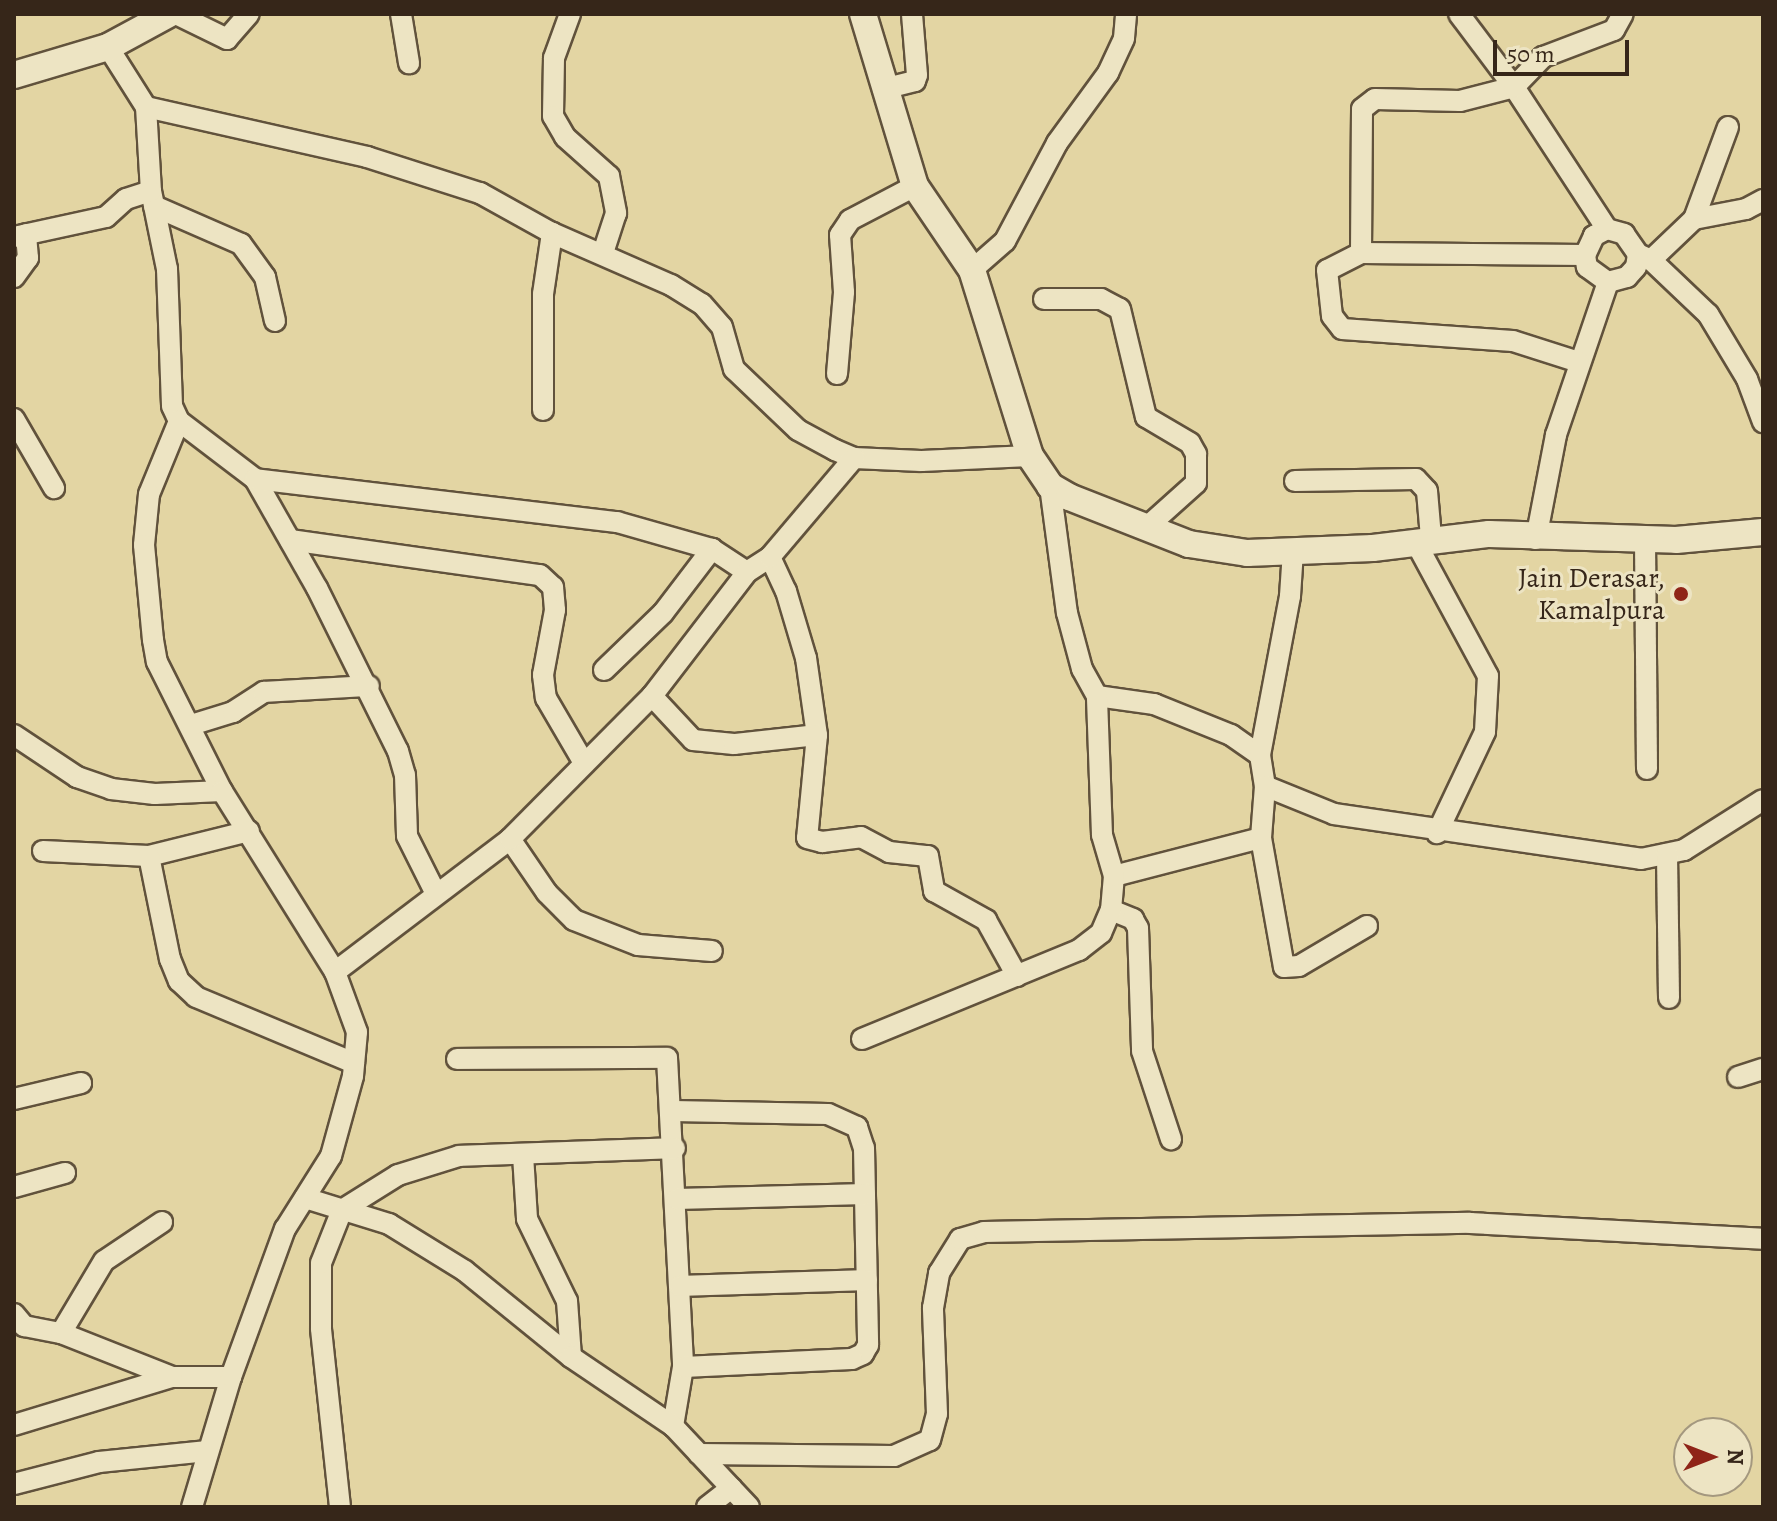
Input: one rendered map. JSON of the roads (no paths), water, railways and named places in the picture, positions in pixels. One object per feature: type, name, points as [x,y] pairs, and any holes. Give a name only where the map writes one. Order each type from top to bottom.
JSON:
[{"type":"street","points":[[14,75],[108,47],[169,14]]},
{"type":"street","points":[[176,14],[227,39],[249,14]]},
{"type":"street","points":[[401,14],[409,63]]},
{"type":"street","points":[[570,14],[554,58],[551,96],[565,137],[609,176],[616,213],[603,253]]},
{"type":"street","points":[[862,1039],[1079,950],[1101,933],[1111,910],[1114,876],[1100,811],[1097,696],[1082,669],[1067,613],[1050,486],[1030,456],[972,270],[915,186],[883,89],[863,14]]},
{"type":"street","points":[[883,89],[915,81],[912,14]]},
{"type":"street","points":[[972,270],[1005,241],[1057,143],[1108,73],[1124,38],[1126,14]]},
{"type":"street","points":[[1459,14],[1514,87],[1607,229],[1624,234],[1708,314],[1762,413]]},
{"type":"street","points":[[1361,253],[1362,109],[1368,101],[1460,101],[1514,87],[1543,57],[1614,30],[1623,14]]},
{"type":"street","points":[[108,47],[146,107],[152,198],[167,269],[172,406],[179,421],[255,479],[290,540],[369,686],[405,775],[409,844],[435,892]]},
{"type":"street","points":[[146,107],[381,162],[480,193],[552,233],[603,253],[702,304],[722,327],[734,369],[798,430],[854,458],[921,461],[1030,456]]},
{"type":"street","points":[[1694,219],[1728,127]]},
{"type":"street","points":[[837,374],[844,292],[840,235],[850,220],[915,186]]},
{"type":"street","points":[[14,277],[28,258],[20,236],[106,217],[126,199],[152,198],[241,244],[265,277],[275,321]]},
{"type":"street","points":[[1608,282],[1627,277],[1645,257],[1694,219],[1746,209],[1763,200]]},
{"type":"street","points":[[1607,229],[1594,236],[1585,255],[1587,267],[1608,282]]},
{"type":"street","points":[[543,410],[544,279],[552,233]]},
{"type":"street","points":[[1579,362],[1502,339],[1342,329],[1332,316],[1327,270],[1361,253],[1585,255]]},
{"type":"street","points":[[1536,539],[1556,435],[1608,282]]},
{"type":"street","points":[[1044,299],[1101,299],[1120,309],[1146,417],[1190,443],[1196,454],[1196,483],[1148,526]]},
{"type":"street","points":[[14,419],[54,488]]},
{"type":"street","points":[[179,421],[149,494],[144,545],[157,662],[222,791],[335,972],[357,1032],[354,1063],[331,1156],[285,1229],[231,1377],[192,1507]]},
{"type":"street","points":[[335,972],[435,892],[510,839],[652,696],[747,572],[770,557],[854,458]]},
{"type":"street","points":[[255,479],[617,522],[712,549],[747,572]]},
{"type":"street","points":[[1295,481],[1416,479],[1427,491],[1423,539],[1488,676],[1485,732],[1437,833]]},
{"type":"street","points":[[1050,486],[1108,515],[1148,526],[1189,544],[1247,553],[1489,534],[1536,539],[1645,540],[1763,532]]},
{"type":"street","points":[[290,540],[540,575],[553,587],[555,610],[543,675],[546,698],[584,763]]},
{"type":"street","points":[[1645,540],[1647,769]]},
{"type":"street","points":[[604,670],[663,613],[712,549]]},
{"type":"street","points":[[1293,551],[1290,596],[1260,755],[1265,786],[1261,838],[1284,967],[1299,966],[1367,926]]},
{"type":"street","points":[[770,557],[786,591],[806,658],[817,735],[807,838],[822,842],[861,837],[889,852],[928,856],[934,891],[986,920],[1017,976]]},
{"type":"street","points":[[191,725],[233,712],[264,692],[369,686]]},
{"type":"street","points":[[652,696],[693,740],[734,744],[817,735]]},
{"type":"street","points":[[1097,696],[1154,704],[1231,735],[1260,755]]},
{"type":"street","points":[[14,735],[77,777],[111,789],[155,794],[222,791]]},
{"type":"street","points":[[1265,786],[1334,814],[1437,833],[1641,859],[1684,850],[1763,800]]},
{"type":"street","points":[[43,851],[149,856],[249,831]]},
{"type":"street","points":[[1114,876],[1261,838]]},
{"type":"street","points":[[510,839],[547,893],[574,920],[638,945],[712,951]]},
{"type":"street","points":[[1667,854],[1669,998]]},
{"type":"street","points":[[149,856],[170,959],[179,981],[196,997],[354,1063]]},
{"type":"street","points":[[1111,910],[1133,919],[1138,928],[1142,1051],[1171,1139]]},
{"type":"street","points":[[457,1059],[657,1055],[671,1065],[683,1367],[673,1426]]},
{"type":"street","points":[[1738,1077],[1763,1069]]},
{"type":"street","points":[[14,1099],[81,1083]]},
{"type":"street","points":[[673,1111],[846,1118],[857,1127],[864,1148],[868,1345],[852,1359],[683,1367]]},
{"type":"street","points":[[340,1507],[321,1328],[321,1263],[342,1210],[426,1163],[459,1156],[675,1148]]},
{"type":"street","points":[[523,1155],[527,1219],[567,1301],[571,1357]]},
{"type":"street","points":[[14,1187],[65,1173]]},
{"type":"street","points":[[677,1199],[865,1194]]},
{"type":"street","points":[[305,1198],[389,1224],[465,1271],[571,1357],[673,1426],[749,1507]]},
{"type":"street","points":[[61,1333],[104,1261],[162,1222]]},
{"type":"street","points":[[699,1454],[894,1456],[930,1440],[937,1414],[933,1308],[939,1273],[960,1239],[984,1232],[1470,1223],[1763,1239]]},
{"type":"street","points":[[680,1286],[867,1280]]},
{"type":"street","points":[[17,1323],[61,1333],[172,1377]]},
{"type":"street","points":[[14,1425],[172,1377],[231,1377]]},
{"type":"street","points":[[14,1484],[99,1462],[207,1451]]},
{"type":"street","points":[[707,1507],[731,1488]]},
{"type":"place","name":"Jain Derasar, Kamalpura","points":[[1681,594]]}]
